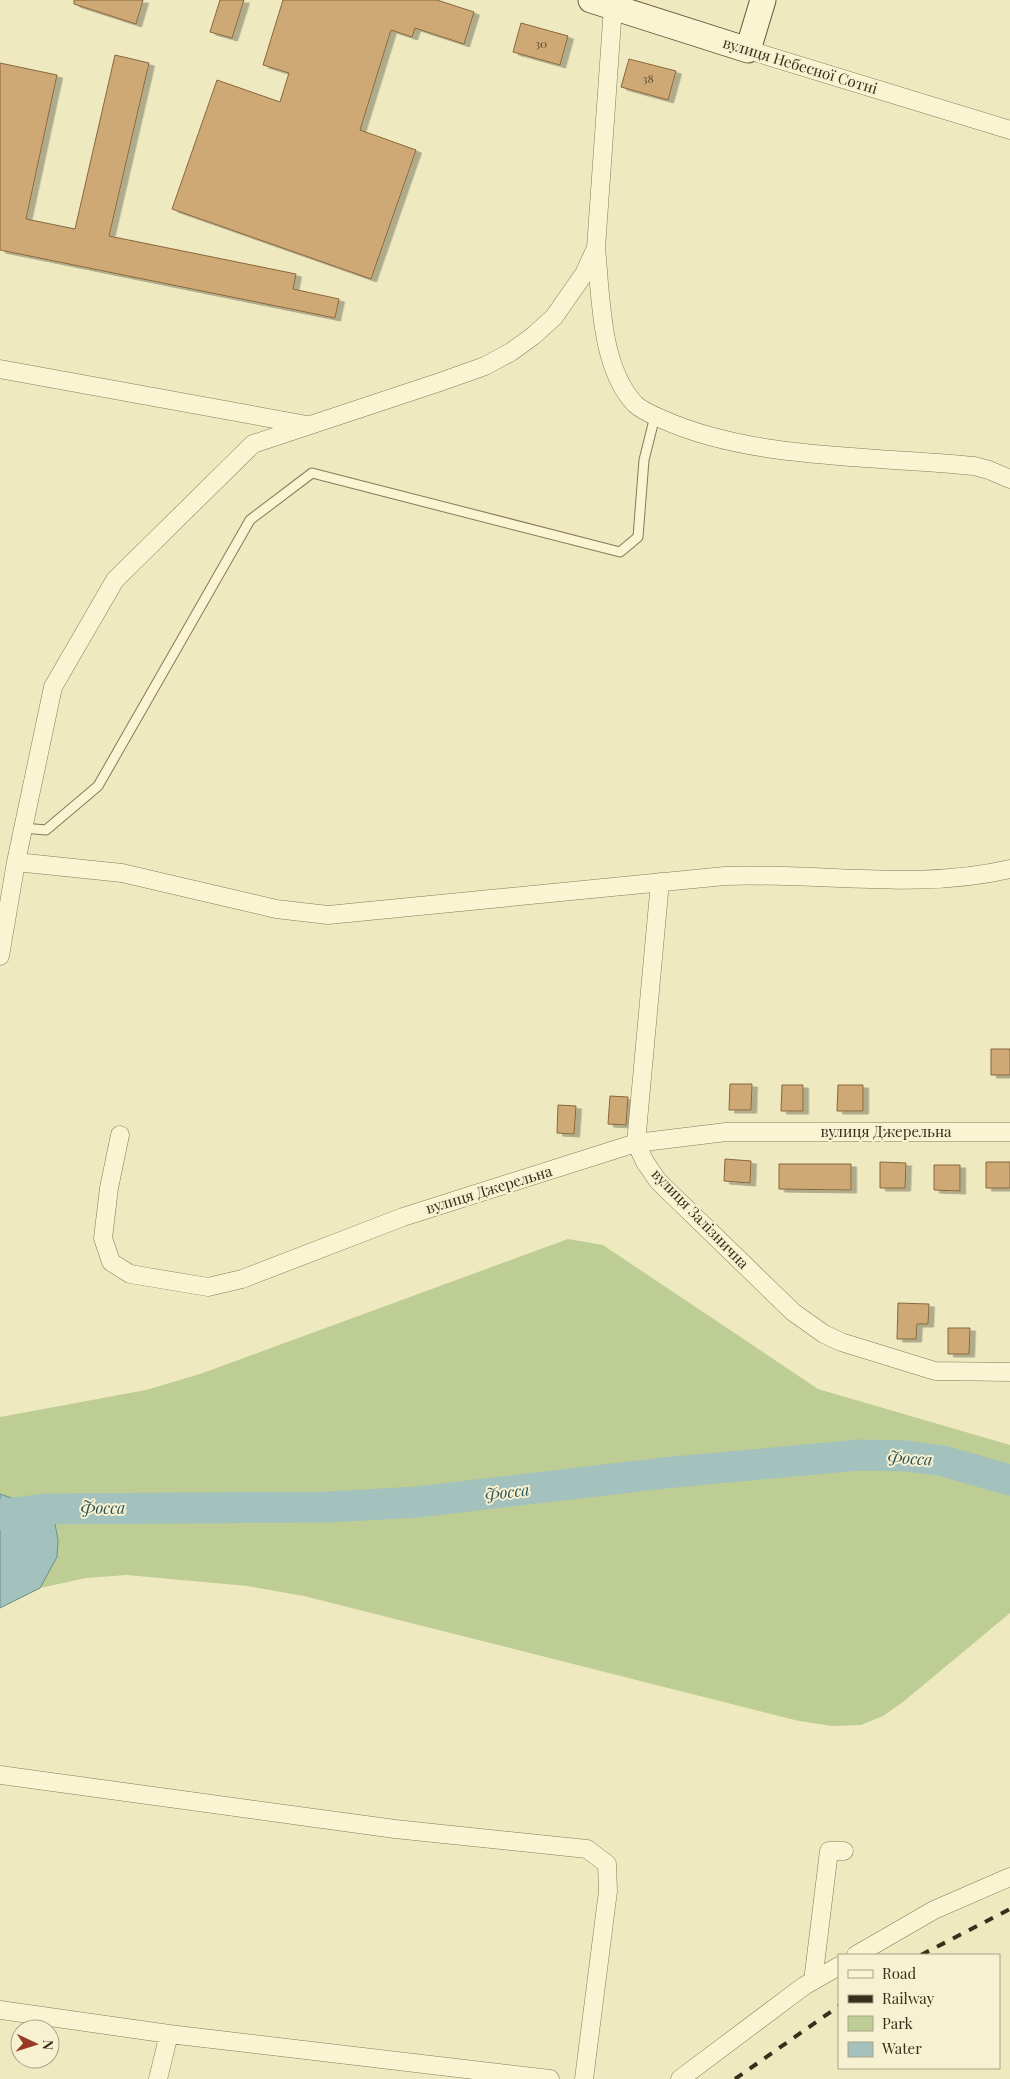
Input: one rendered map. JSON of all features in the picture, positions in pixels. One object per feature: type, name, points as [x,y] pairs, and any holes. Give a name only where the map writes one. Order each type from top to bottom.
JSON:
[{"type":"street","points":[[748,50],[763,0]]},
{"type":"street","points":[[602,4],[596,248],[604,332],[613,367],[635,405],[676,426],[723,439],[801,452],[974,466],[990,470],[1010,480]]},
{"type":"street","name":"вулиця Небесної Сотні","points":[[602,4],[1010,130]]},
{"type":"street","points":[[0,956],[16,862],[53,687],[115,580],[253,444],[486,366],[511,352],[554,317],[584,274],[596,248]]},
{"type":"street","points":[[0,369],[309,425]]},
{"type":"street","points":[[16,862],[122,873],[276,909],[328,915],[660,882],[751,875],[935,880],[982,875],[1010,869]]},
{"type":"street","points":[[636,1143],[660,882]]},
{"type":"street","name":"вулиця Джерельна","points":[[120,1136],[109,1188],[103,1238],[111,1262],[130,1274],[208,1287],[242,1279],[403,1217],[636,1143],[726,1132],[1010,1132]]},
{"type":"street","name":"вулиця Залізнична","points":[[636,1143],[645,1162],[658,1181],[793,1312],[824,1334],[841,1342],[935,1371],[1010,1372]]},
{"type":"street","points":[[0,1775],[395,1829],[587,1849],[607,1864],[608,1891],[584,2079]]},
{"type":"street","points":[[812,1981],[829,1851],[844,1851]]},
{"type":"street","points":[[858,1954],[934,1910],[1010,1877]]},
{"type":"street","points":[[680,2079],[812,1981],[838,1967]]},
{"type":"street","points":[[0,2010],[169,2034],[550,2079]]},
{"type":"street","points":[[158,2079],[169,2034]]},
{"type":"lane","points":[[23,828],[46,830],[98,786],[250,520],[312,473],[620,552],[638,537],[644,460],[655,416]]},
{"type":"green space","points":[[568,1239],[603,1245],[818,1389],[1010,1445],[1010,1613],[903,1702],[883,1716],[861,1725],[832,1726],[799,1721],[304,1596],[247,1586],[127,1575],[86,1578],[40,1588],[0,1608],[0,1417],[146,1390],[200,1374]]},
{"type":"water","points":[[0,1494],[44,1509],[55,1524],[58,1540],[57,1557],[40,1588],[0,1608]]},
{"type":"building","points":[[74,0],[143,0],[136,24],[74,4]]},
{"type":"building","points":[[220,0],[244,0],[232,38],[210,32]]},
{"type":"building","points":[[283,0],[437,0],[474,12],[464,44],[415,28],[412,37],[391,30],[360,130],[416,150],[371,279],[172,209],[217,80],[280,102],[289,73],[263,65]]},
{"type":"building","points":[[521,23],[568,36],[560,65],[513,52]]},
{"type":"building","points":[[115,55],[149,63],[109,236],[296,274],[293,289],[339,299],[335,318],[0,250],[0,63],[57,75],[26,219],[75,229]]},
{"type":"building","points":[[629,59],[676,71],[668,100],[621,87]]},
{"type":"building","points":[[991,1049],[1010,1049],[1010,1075],[991,1075]]},
{"type":"building","points":[[730,1084],[752,1084],[751,1110],[729,1110]]},
{"type":"building","points":[[782,1085],[803,1085],[803,1111],[781,1111]]},
{"type":"building","points":[[838,1085],[863,1085],[863,1111],[837,1111]]},
{"type":"building","points":[[610,1096],[628,1097],[626,1125],[608,1124]]},
{"type":"building","points":[[558,1105],[576,1106],[574,1134],[557,1133]]},
{"type":"building","points":[[725,1159],[751,1161],[750,1183],[724,1181]]},
{"type":"building","points":[[880,1162],[906,1163],[905,1188],[880,1188]]},
{"type":"building","points":[[986,1162],[1010,1162],[1010,1188],[986,1188]]},
{"type":"building","points":[[779,1164],[851,1164],[851,1190],[779,1189]]},
{"type":"building","points":[[934,1165],[960,1165],[960,1191],[934,1190]]},
{"type":"building","points":[[898,1303],[929,1304],[928,1324],[917,1324],[916,1339],[897,1339]]},
{"type":"building","points":[[948,1328],[970,1328],[969,1354],[948,1354]]},
{"type":"waterway","name":"Фосса","points":[[0,1515],[44,1509],[329,1507],[417,1502],[664,1473],[859,1455],[906,1456],[943,1461],[1010,1480]]},
{"type":"railway","points":[[923,1954],[1010,1909]]},
{"type":"railway","points":[[735,2079],[838,2007]]}]
